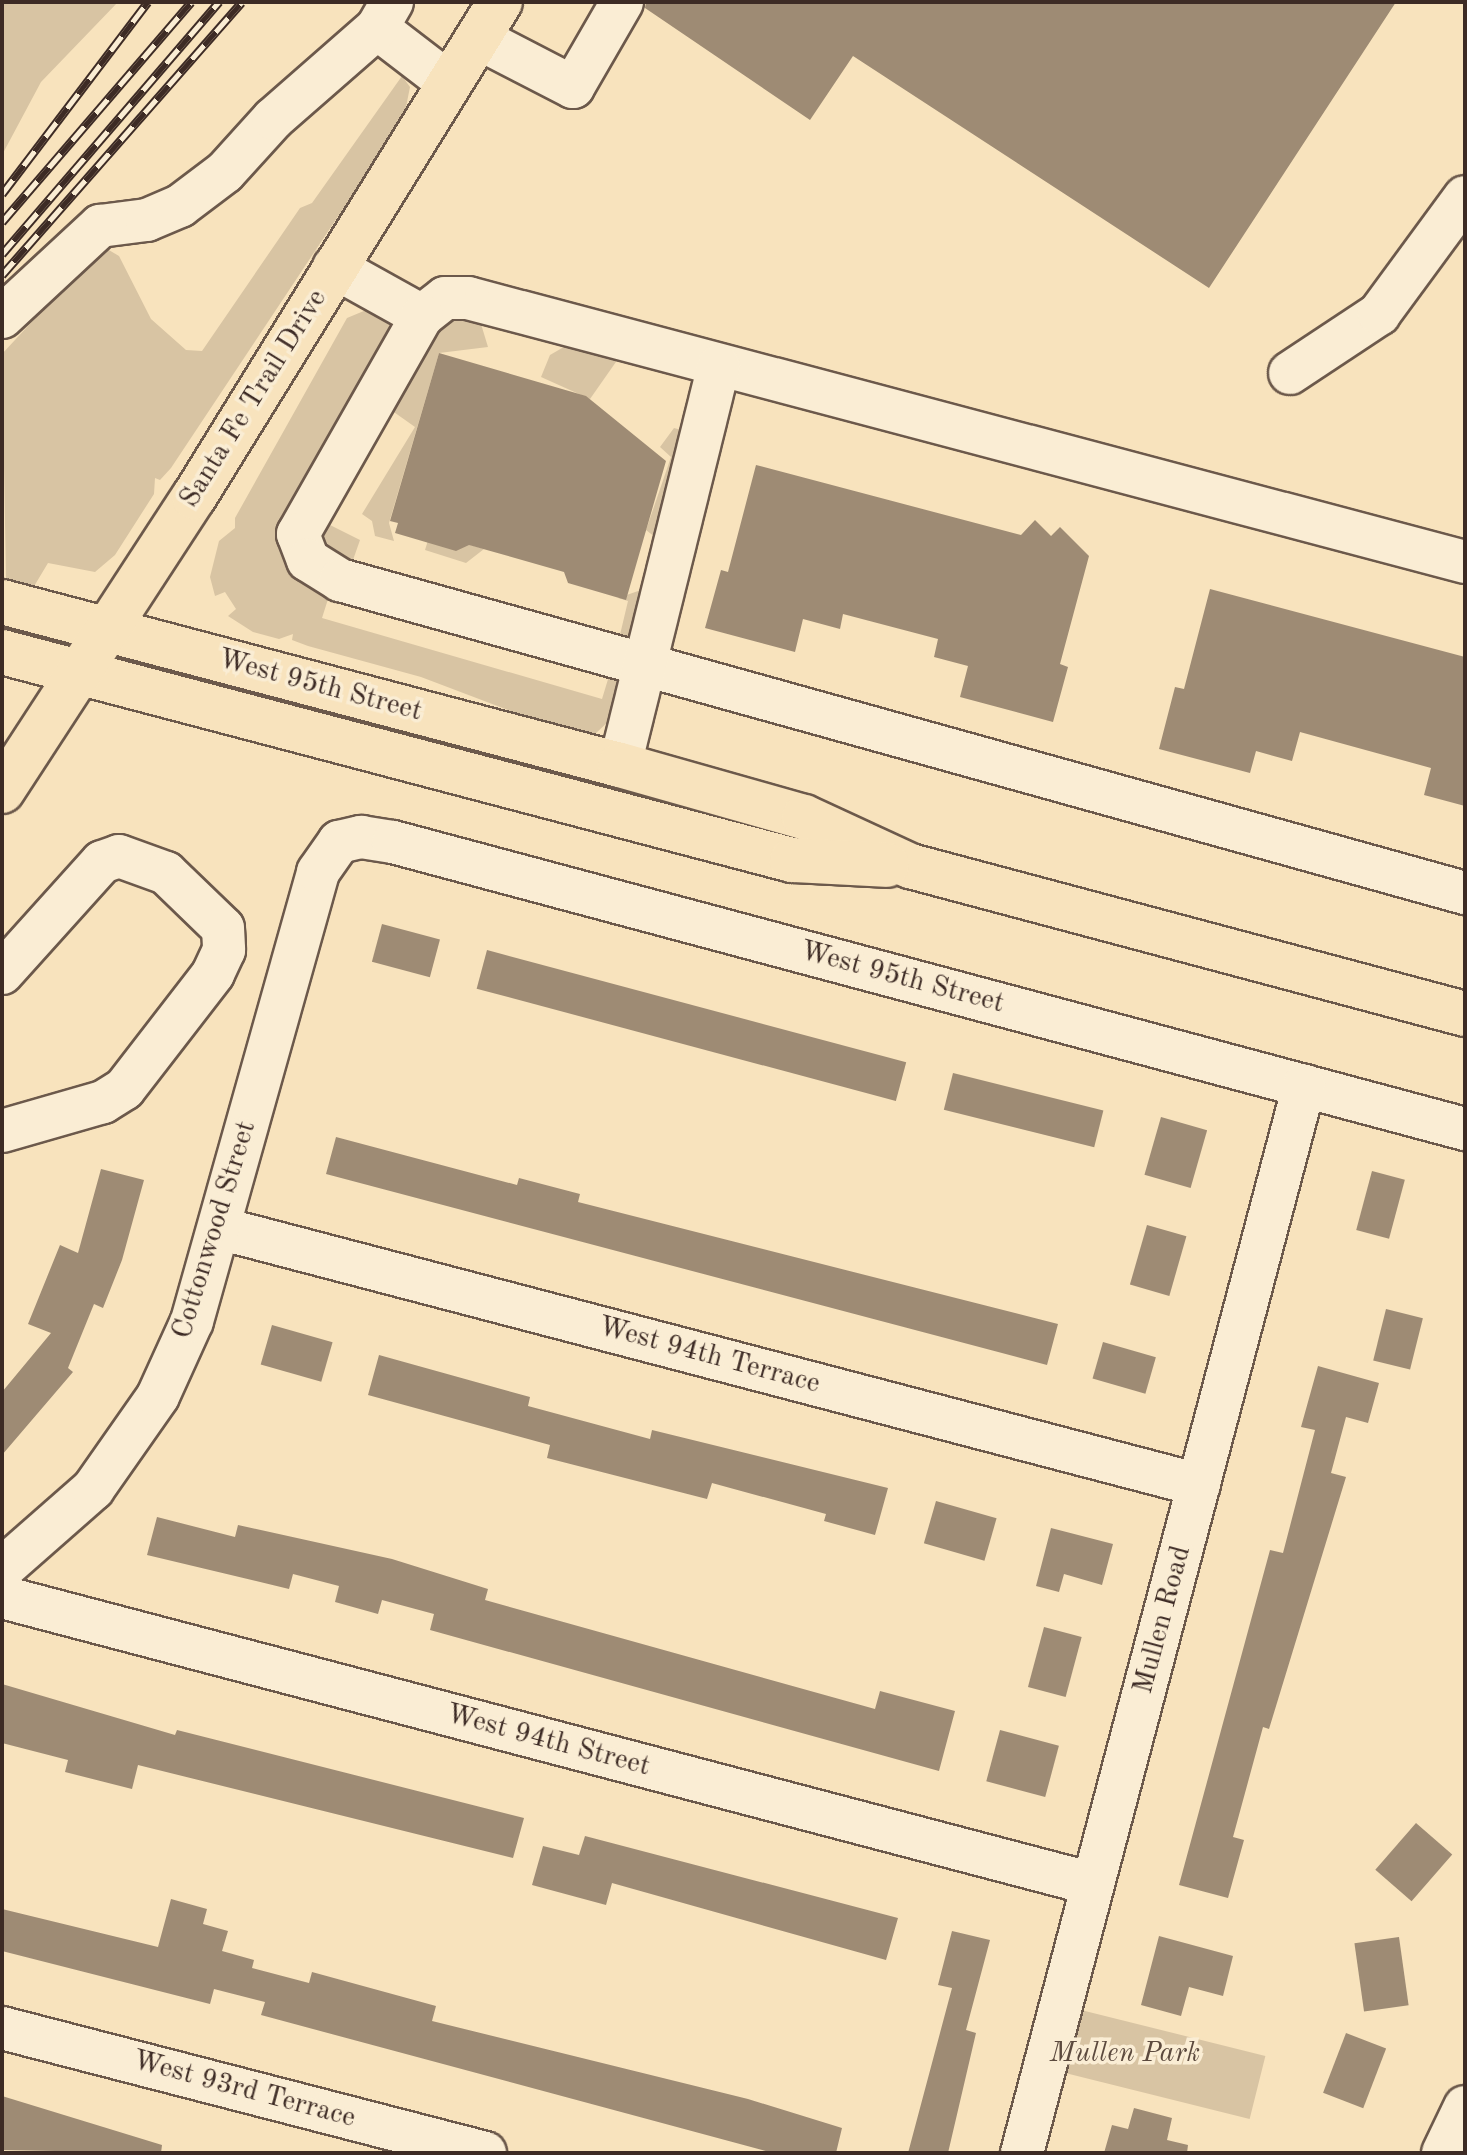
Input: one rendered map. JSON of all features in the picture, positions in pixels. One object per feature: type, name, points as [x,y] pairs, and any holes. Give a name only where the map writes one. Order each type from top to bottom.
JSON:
[{"type":"main road","name":"Santa Fe Trail Drive","points":[[2,791],[489,20]]},
{"type":"main road","name":"West 95th Street","points":[[2,602],[620,765],[804,817],[910,866],[1465,1014]]},
{"type":"main road","name":"West 95th Street","points":[[2,652],[792,860],[910,866]]},
{"type":"street","points":[[489,20],[573,87],[622,2]]},
{"type":"street","points":[[2,317],[100,226],[147,220],[180,206],[225,172],[273,119],[384,15],[450,84]]},
{"type":"street","points":[[1290,373],[1379,314],[1465,197]]},
{"type":"street","points":[[334,267],[422,316]]},
{"type":"street","points":[[1465,562],[468,298],[445,298],[422,316],[303,517],[300,548],[340,580],[1465,893]]},
{"type":"street","points":[[620,765],[719,366]]},
{"type":"street","name":"West 95th Street","points":[[339,842],[361,837],[393,842],[1465,1129]]},
{"type":"street","name":"Cottonwood Street","points":[[2,1569],[93,1489],[158,1396],[192,1321],[318,872],[339,842]]},
{"type":"street","points":[[2,973],[102,862],[119,856],[166,873],[223,928],[224,950],[213,974],[124,1089],[103,1102],[2,1131]]},
{"type":"street","name":"Mullen Road","points":[[1022,2153],[1304,1086]]},
{"type":"street","name":"West 94th Terrace","points":[[219,1228],[1199,1485]]},
{"type":"street","name":"West 94th Street","points":[[2,1597],[1093,1884]]},
{"type":"street","name":"West 93rd Terrace","points":[[2,2028],[485,2153]]},
{"type":"street","points":[[1443,2153],[1465,2107]]},
{"type":"green space","points":[[2,2],[118,2],[41,82],[2,155]]},
{"type":"green space","points":[[402,76],[410,87],[404,117],[171,468],[160,480],[155,478],[154,494],[115,555],[95,572],[48,563],[33,588],[6,579],[2,354],[102,246],[119,256],[151,319],[186,350],[202,351],[300,208],[312,203]]},
{"type":"green space","points":[[371,308],[388,320],[390,333],[282,523],[329,596],[322,618],[602,699],[609,676],[621,680],[610,720],[595,734],[550,726],[421,677],[308,646],[292,640],[293,634],[279,639],[253,632],[228,616],[236,609],[225,592],[215,596],[210,577],[219,541],[235,528],[235,518],[347,318]]},
{"type":"green space","points":[[457,316],[481,324],[488,347],[439,353],[389,523],[394,541],[375,536],[372,521],[362,514],[415,427],[391,410],[438,326]]},
{"type":"green space","points":[[569,344],[618,359],[590,399],[541,377],[550,355]]},
{"type":"green space","points":[[674,428],[685,431],[631,639],[619,639],[628,601],[618,598],[641,590],[655,537],[646,530],[671,457],[660,447]]},
{"type":"green space","points":[[326,523],[360,540],[353,560],[329,556],[317,539]]},
{"type":"green space","points":[[429,537],[484,549],[466,563],[425,550]]},
{"type":"green space","name":"Mullen Park","points":[[1081,2010],[1265,2056],[1250,2119],[1065,2073]]},
{"type":"building","points":[[646,2],[1396,2],[1209,288],[853,56],[810,120],[645,8]]},
{"type":"building","points":[[439,353],[586,396],[666,461],[626,600],[568,583],[564,572],[469,545],[456,551],[395,533],[398,523],[390,521]]},
{"type":"building","points":[[756,465],[1021,535],[1035,520],[1051,536],[1060,527],[1089,556],[1060,664],[1068,667],[1053,722],[960,697],[968,666],[934,657],[938,639],[843,614],[840,629],[803,619],[795,652],[705,628],[721,570],[728,572]]},
{"type":"building","points":[[1210,589],[1465,657],[1465,806],[1424,795],[1431,768],[1300,732],[1292,761],[1256,751],[1250,773],[1159,749],[1175,687],[1184,689]]},
{"type":"building","points":[[382,924],[440,940],[430,977],[372,962]]},
{"type":"building","points":[[487,950],[906,1062],[896,1101],[477,989]]},
{"type":"building","points":[[953,1073],[1103,1110],[1094,1147],[944,1110]]},
{"type":"building","points":[[1161,1117],[1207,1130],[1191,1188],[1144,1175]]},
{"type":"building","points":[[336,1137],[517,1185],[519,1178],[580,1194],[578,1202],[1058,1324],[1047,1365],[326,1174]]},
{"type":"building","points":[[101,1169],[144,1180],[122,1260],[103,1308],[94,1304],[68,1368],[73,1372],[2,1455],[2,1392],[51,1333],[28,1324],[60,1245],[78,1253]]},
{"type":"building","points":[[1372,1171],[1405,1180],[1389,1239],[1356,1230]]},
{"type":"building","points":[[1147,1225],[1186,1236],[1169,1296],[1130,1285]]},
{"type":"building","points":[[1386,1309],[1423,1318],[1410,1370],[1373,1360]]},
{"type":"building","points":[[272,1325],[333,1342],[321,1382],[261,1364]]},
{"type":"building","points":[[1103,1342],[1156,1357],[1145,1394],[1093,1379]]},
{"type":"building","points":[[379,1355],[530,1397],[528,1406],[650,1439],[652,1430],[888,1488],[875,1535],[824,1521],[826,1514],[712,1483],[707,1499],[547,1458],[550,1445],[368,1395]]},
{"type":"building","points":[[1318,1366],[1379,1383],[1368,1423],[1346,1417],[1331,1473],[1346,1477],[1269,1729],[1263,1727],[1233,1837],[1244,1840],[1228,1898],[1179,1885],[1270,1550],[1283,1553],[1315,1430],[1301,1427]]},
{"type":"building","points":[[936,1501],[997,1518],[984,1561],[924,1543]]},
{"type":"building","points":[[157,1517],[235,1537],[238,1525],[392,1559],[488,1589],[485,1600],[875,1709],[880,1691],[955,1711],[939,1771],[430,1630],[434,1614],[382,1600],[378,1614],[335,1602],[339,1586],[293,1574],[289,1589],[147,1555]]},
{"type":"building","points":[[1051,1528],[1113,1544],[1102,1585],[1064,1574],[1059,1592],[1036,1586]]},
{"type":"building","points":[[1044,1627],[1082,1637],[1066,1697],[1028,1687]]},
{"type":"building","points":[[2,1684],[175,1735],[177,1730],[524,1818],[513,1858],[138,1765],[132,1789],[65,1772],[68,1760],[2,1743]]},
{"type":"building","points":[[1000,1730],[1059,1746],[1045,1797],[986,1781]]},
{"type":"building","points":[[1416,1823],[1452,1854],[1412,1901],[1375,1870]]},
{"type":"building","points":[[585,1836],[898,1918],[886,1960],[612,1883],[606,1905],[532,1885],[543,1846],[579,1855]]},
{"type":"building","points":[[171,1899],[207,1909],[203,1924],[228,1931],[222,1951],[254,1960],[252,1968],[309,1983],[312,1972],[436,2006],[432,2021],[748,2099],[842,2128],[836,2153],[773,2153],[261,2015],[265,2002],[214,1989],[210,2004],[2,1951],[2,1909],[158,1947]]},
{"type":"building","points":[[952,1931],[990,1940],[966,2030],[976,2033],[948,2153],[908,2153],[952,1988],[938,1985]]},
{"type":"building","points":[[1159,1936],[1233,1956],[1223,1996],[1189,1987],[1181,2016],[1141,2005]]},
{"type":"building","points":[[1399,1937],[1409,2005],[1364,2012],[1354,1943]]},
{"type":"building","points":[[1346,2033],[1386,2048],[1363,2108],[1323,2093]]},
{"type":"building","points":[[2,2096],[162,2145],[161,2153],[2,2150]]},
{"type":"building","points":[[1134,2108],[1172,2118],[1167,2140],[1188,2145],[1187,2153],[1104,2153],[1112,2125],[1128,2129]]},
{"type":"railway","points":[[2,194],[148,2]]},
{"type":"railway","points":[[2,222],[191,2]]},
{"type":"railway","points":[[2,254],[219,2]]},
{"type":"railway","points":[[2,275],[242,2]]}]
